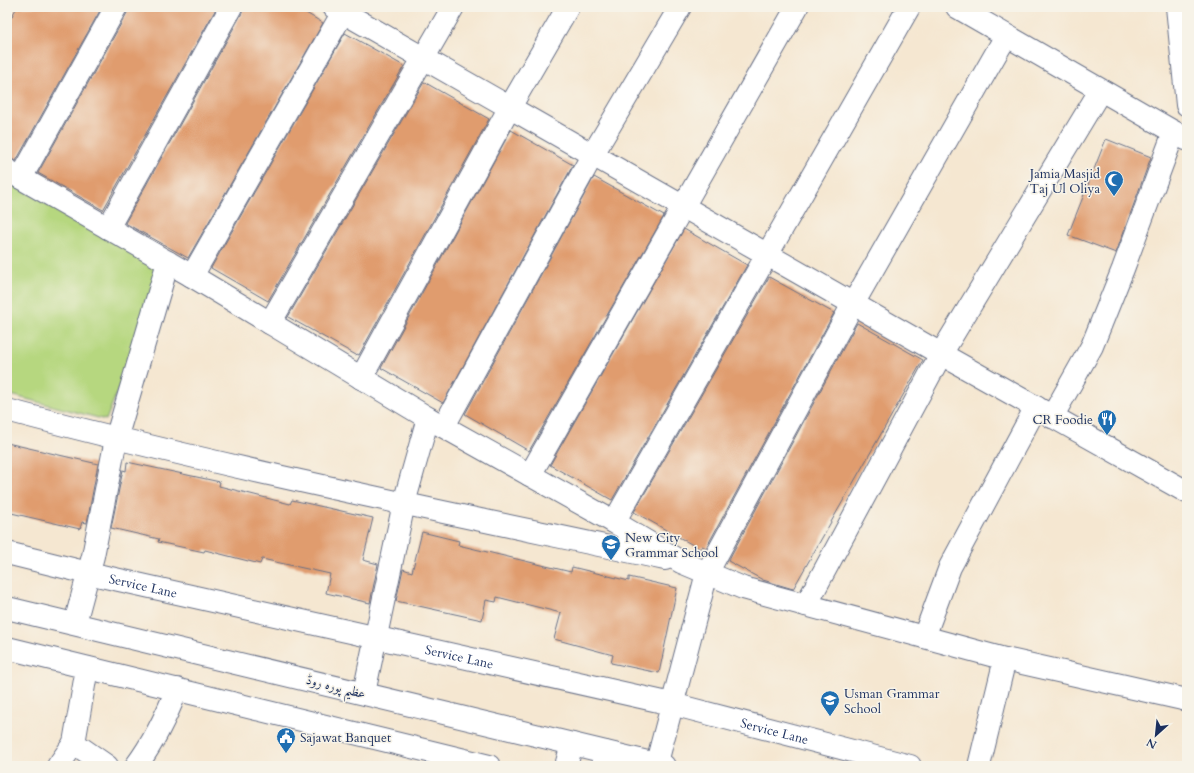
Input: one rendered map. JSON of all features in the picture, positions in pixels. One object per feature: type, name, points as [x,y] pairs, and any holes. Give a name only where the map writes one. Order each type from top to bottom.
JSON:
[{"type":"street","points":[[116,7],[14,174],[192,276],[436,422],[614,522],[681,562],[743,588],[1005,659],[1187,700]]},
{"type":"street","points":[[108,228],[231,7]]},
{"type":"street","points":[[270,323],[454,7]]},
{"type":"street","points":[[361,378],[510,107],[568,7]]},
{"type":"street","points":[[364,693],[404,503],[436,422],[680,7]]},
{"type":"street","points":[[530,475],[797,7]]},
{"type":"street","points":[[614,522],[766,254],[909,7]]},
{"type":"street","points":[[924,637],[950,567],[1044,412],[1092,346],[1180,136],[957,7]]},
{"type":"street","points":[[1177,7],[1185,69],[1187,105]]},
{"type":"street","points":[[192,276],[341,9],[853,304],[1187,492]]},
{"type":"street","points":[[659,765],[672,704],[707,573],[853,304],[1006,36]]},
{"type":"street","points":[[806,605],[941,354],[1100,91]]},
{"type":"street","points":[[75,623],[93,556],[116,439],[168,262]]},
{"type":"street","points":[[7,410],[116,439],[404,503],[681,562]]},
{"type":"street","name":"Service Lane","points":[[7,553],[88,573],[672,704],[910,766]]},
{"type":"street","name":"عظیم پورہ روڈ","points":[[7,608],[75,623],[572,744],[604,759],[659,765]]},
{"type":"street","points":[[7,648],[489,766]]},
{"type":"street","points":[[979,766],[1005,659]]},
{"type":"street","points":[[58,766],[74,743],[87,668]]},
{"type":"street","points":[[136,766],[151,746],[166,717],[177,690]]},
{"type":"street","points":[[74,743],[107,766]]},
{"type":"street","points":[[566,766],[572,744]]},
{"type":"green space","points":[[7,181],[165,271],[106,420],[7,394]]},
{"type":"building","points":[[17,7],[102,7],[16,161],[7,158],[7,25]]},
{"type":"building","points":[[128,7],[217,7],[103,210],[38,173],[127,13]]},
{"type":"building","points":[[243,7],[296,7],[323,23],[188,258],[125,223],[242,13]]},
{"type":"building","points":[[345,33],[404,66],[268,301],[211,268]]},
{"type":"building","points":[[424,82],[489,119],[359,355],[356,355],[288,317]]},
{"type":"building","points":[[511,130],[573,165],[443,403],[381,368]]},
{"type":"building","name":"Jamia Masjid Taj Ul Oliya","points":[[1106,139],[1151,157],[1116,253],[1068,235]]},
{"type":"building","points":[[594,177],[664,216],[529,451],[465,414]]},
{"type":"building","points":[[684,229],[747,265],[612,500],[550,465]]},
{"type":"building","points":[[769,277],[834,313],[706,548],[702,546],[700,549],[634,512]]},
{"type":"building","points":[[857,323],[923,360],[793,589],[763,580],[728,561]]},
{"type":"building","points":[[7,443],[98,464],[87,523],[82,522],[80,529],[7,512]]},
{"type":"building","points":[[127,462],[220,482],[219,486],[290,504],[292,500],[373,518],[363,560],[378,564],[370,603],[326,593],[330,574],[262,559],[260,564],[205,550],[204,552],[158,542],[159,539],[111,528],[123,470],[126,471]]},
{"type":"building","points":[[422,532],[459,541],[458,545],[571,572],[572,567],[629,581],[629,577],[677,588],[659,673],[611,663],[613,655],[554,639],[561,613],[497,597],[496,602],[486,600],[482,620],[396,601],[403,569],[412,572]]},
{"type":"place","name":"Jamia Masjid Taj Ul Oliya","points":[[1114,197]]},
{"type":"place","name":"CR Foodie","points":[[1107,436]]},
{"type":"place","name":"New City Grammar School","points":[[611,561]]},
{"type":"place","name":"Usman Grammar School","points":[[830,717]]},
{"type":"place","name":"Sajawat Banquet","points":[[286,754]]}]
